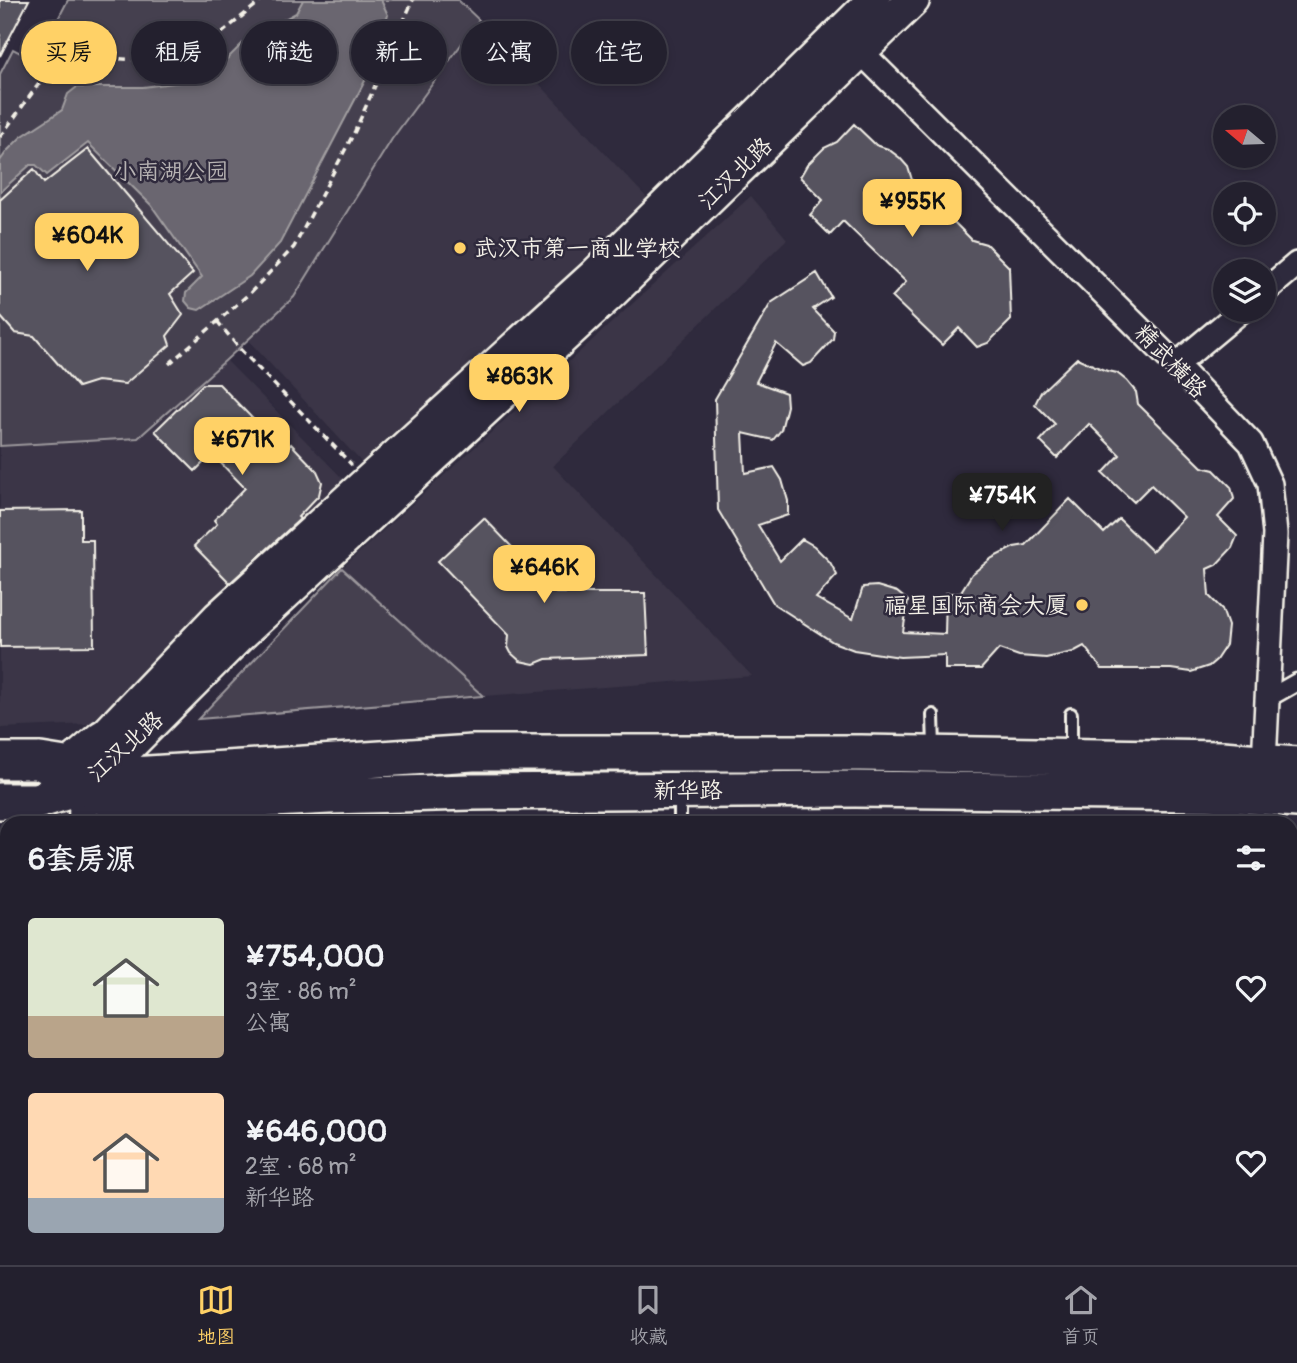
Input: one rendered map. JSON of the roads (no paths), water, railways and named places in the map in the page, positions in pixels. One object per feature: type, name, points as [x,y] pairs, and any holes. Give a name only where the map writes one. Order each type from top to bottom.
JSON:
[{"type":"main road","name":"江汉北路","points":[[119,778],[218,618],[596,274],[874,0]]},
{"type":"main road","name":"江汉北路","points":[[84,786],[119,778],[238,637],[612,292],[913,0]]},
{"type":"main road","name":"新华路","points":[[119,778],[473,753],[1071,756],[1222,759],[1280,764]]},
{"type":"main road","points":[[0,761],[38,761],[119,778]]},
{"type":"main road","points":[[38,761],[84,786]]},
{"type":"main road","name":"新华路","points":[[119,778],[329,796],[470,792],[680,806],[855,789],[1209,793],[1297,799]]},
{"type":"main road","points":[[0,801],[47,812],[84,786],[119,778]]},
{"type":"street","name":"精武横路","points":[[860,51],[1251,443],[1270,484],[1275,534],[1267,699],[1280,764]]},
{"type":"street","points":[[1276,282],[1297,264]]},
{"type":"street","points":[[1176,365],[1228,322]]},
{"type":"street","points":[[1267,699],[1297,682]]},
{"type":"street","points":[[83,816],[84,786]]},
{"type":"lane","points":[[1071,714],[1071,756]]},
{"type":"lane","points":[[933,715],[934,755]]},
{"type":"place","name":"武汉市第一商业学校","points":[[460,248]]},
{"type":"place","name":"福星国际商会大厦","points":[[1082,605]]},
{"type":"park label","name":"小南湖公园","points":[[171,171]]}]
